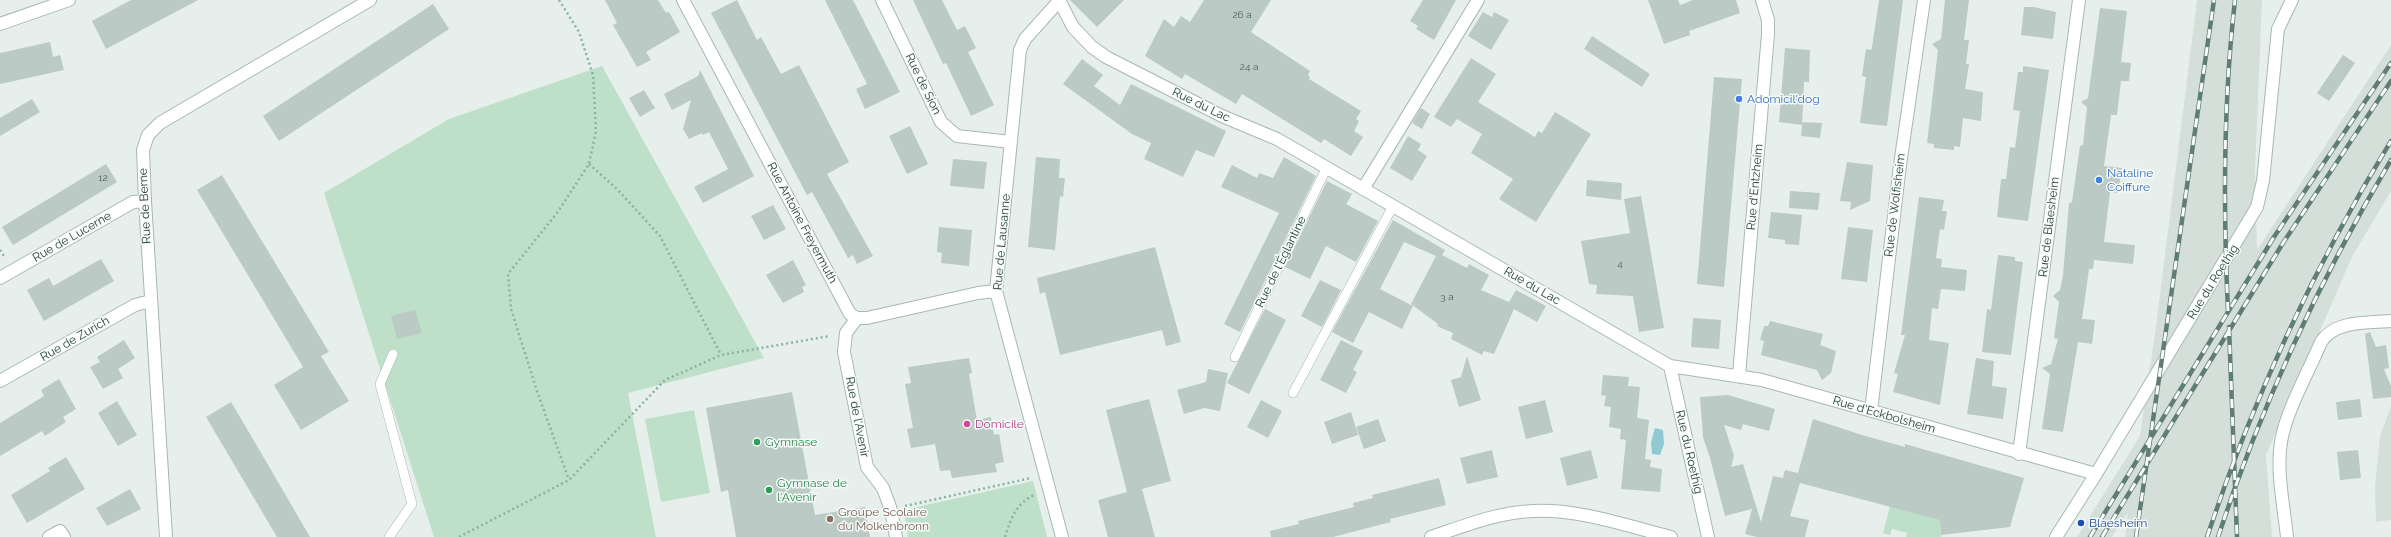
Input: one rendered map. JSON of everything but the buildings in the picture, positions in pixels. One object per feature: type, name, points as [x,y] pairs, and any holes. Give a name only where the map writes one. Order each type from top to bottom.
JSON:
[{"type":"street","points":[[0,24],[69,0]]},
{"type":"street","name":"Rue de Berne","points":[[166,537],[145,201],[143,150],[148,135],[160,122],[370,0]]},
{"type":"street","name":"Rue Antoine Freyermuth","points":[[683,0],[850,314],[856,318]]},
{"type":"street","name":"Rue de Sion","points":[[882,0],[941,122],[956,136],[1011,142]]},
{"type":"street","points":[[1363,189],[1478,0]]},
{"type":"street","name":"Rue d'Entzheim","points":[[1739,375],[1768,34],[1768,20],[1762,0]]},
{"type":"street","name":"Rue de Wolfisheim","points":[[1871,411],[1900,165],[1924,0]]},
{"type":"street","name":"Rue de Blaesheim","points":[[2019,454],[2079,0]]},
{"type":"street","name":"Rue du Roethig","points":[[2056,537],[2096,474],[2257,207],[2263,181],[2278,29],[2292,0]]},
{"type":"street","name":"Rue de Lausanne","points":[[1059,1],[1025,39],[1020,50],[996,291],[1062,537]]},
{"type":"street","name":"Rue du Lac","points":[[1059,1],[1073,28],[1092,47],[1122,67],[1222,116],[1277,139],[1328,167],[1363,189],[1670,366]]},
{"type":"street","name":"Rue de Lucerne","points":[[0,278],[133,202],[145,201]]},
{"type":"street","points":[[856,318],[867,318],[978,293],[996,291]]},
{"type":"street","name":"Rue de Zurich","points":[[0,382],[135,305],[152,301]]},
{"type":"street","name":"Rue de l'Avenir","points":[[856,318],[846,333],[844,352],[867,467],[883,488],[891,510],[896,537]]},
{"type":"street","points":[[2287,537],[2280,466],[2281,441],[2285,425],[2322,342],[2326,335],[2341,327],[2391,321]]},
{"type":"street","name":"Rue d'Eckbolsheim","points":[[1670,366],[1739,375],[2019,454],[2096,474]]},
{"type":"street","name":"Rue du Roethig","points":[[1670,366],[1708,537]]},
{"type":"street","points":[[1431,537],[1503,515],[1534,511],[1585,516],[1671,537]]},
{"type":"street","points":[[48,537],[60,531],[64,537]]},
{"type":"lane","name":"Rue de l'Églantine","points":[[1235,357],[1328,167]]},
{"type":"lane","points":[[1293,393],[1393,206]]},
{"type":"lane","points":[[389,537],[412,504],[380,384],[393,354]]},
{"type":"path","points":[[558,0],[579,32],[593,75],[596,131],[589,164],[557,212],[508,274],[511,309],[537,391],[569,480]]},
{"type":"path","points":[[589,164],[617,188],[660,236],[721,355]]},
{"type":"path","points":[[459,537],[569,480],[665,380],[721,355],[846,333]]},
{"type":"path","points":[[891,510],[1035,477],[1049,488],[1028,498],[1012,513],[1005,537]]},
{"type":"shaded area","points":[[2197,0],[2262,0],[2255,171],[2257,250],[2391,45],[2391,191],[2352,257],[2266,455],[2272,537],[2125,537],[2128,512],[2112,537],[2077,537],[2140,436],[2156,327]]},
{"type":"shaded area","points":[[2391,406],[2391,520],[2376,522],[2375,487],[2380,436]]},
{"type":"green space","points":[[602,66],[764,358],[628,393],[656,537],[434,537],[324,193],[449,119]]},
{"type":"green space","points":[[694,410],[710,493],[661,502],[645,419]]},
{"type":"green space","points":[[1033,481],[1047,537],[908,537],[904,510]]},
{"type":"green space","points":[[1890,506],[1940,519],[1941,537],[1906,537],[1907,533],[1892,529],[1890,535],[1883,533]]},
{"type":"water","points":[[1655,428],[1663,430],[1664,444],[1660,455],[1652,454],[1651,442]]},
{"type":"railway","points":[[2136,537],[2214,0]]},
{"type":"railway","points":[[2228,311],[2225,233],[2225,156],[2228,78],[2235,0]]},
{"type":"railway","points":[[2090,537],[2274,237],[2391,63]]},
{"type":"railway","points":[[2102,537],[2283,243],[2391,81]]},
{"type":"railway","points":[[2207,537],[2244,434],[2288,334],[2337,236],[2391,141]]},
{"type":"railway","points":[[2218,537],[2253,440],[2294,344],[2340,251],[2391,160]]},
{"type":"railway","points":[[2229,327],[2237,537]]},
{"type":"place","name":"Adomicil'dog","points":[[1739,99]]},
{"type":"place","name":"Nataline Coiffure","points":[[2099,180]]},
{"type":"place","name":"Domicile","points":[[967,424]]},
{"type":"place","name":"Gymnase","points":[[757,442]]},
{"type":"place","name":"Gymnase de l'Avenir","points":[[769,490]]},
{"type":"place","name":"Groupe Scolaire du Molkenbronn","points":[[830,519]]},
{"type":"place","name":"Blaesheim","points":[[2081,523]]}]
